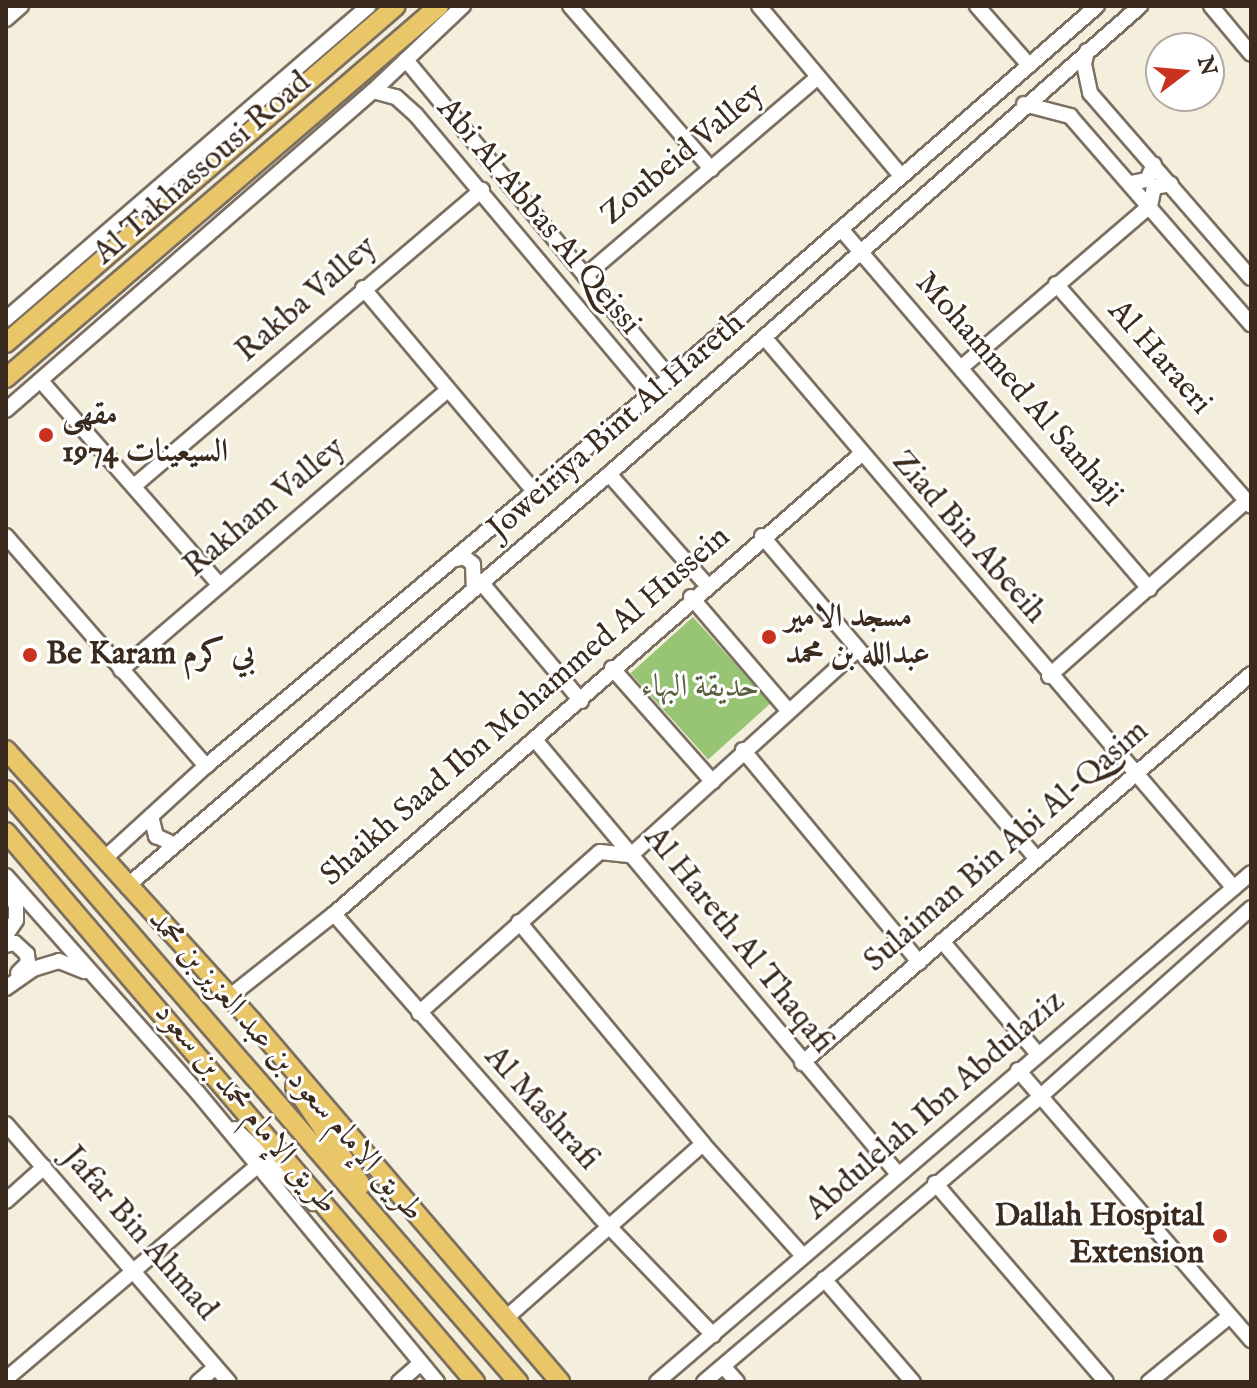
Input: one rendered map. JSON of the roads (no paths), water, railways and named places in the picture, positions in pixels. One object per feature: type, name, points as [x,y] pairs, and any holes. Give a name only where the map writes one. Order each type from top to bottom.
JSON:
[{"type":"main road","name":"Al Takhassousi Road","points":[[6,343],[396,6]]},
{"type":"main road","name":"Al Takhassousi Road","points":[[6,378],[439,6]]},
{"type":"main road","points":[[6,750],[251,1020],[560,1382]]},
{"type":"main road","name":"طريق الإمام سعود بن عبد العزيز بن محمد","points":[[6,790],[518,1382]]},
{"type":"main road","name":"طريق الإمام سعود بن عبد العزيز بن محمد","points":[[6,832],[273,1140],[358,1246],[475,1382]]},
{"type":"main road","points":[[251,1020],[353,1174],[448,1298]]},
{"type":"street","points":[[6,19],[21,6]]},
{"type":"street","points":[[6,319],[352,11],[369,6]]},
{"type":"street","points":[[6,410],[373,91],[463,6]]},
{"type":"street","points":[[570,6],[711,169]]},
{"type":"street","points":[[759,6],[901,176]]},
{"type":"street","points":[[977,6],[1029,65]]},
{"type":"street","name":"Joweiriya Bint Al Hareth","points":[[104,859],[206,766],[670,378],[1097,6]]},
{"type":"street","name":"Joweiriya Bint Al Hareth","points":[[127,886],[609,474],[1024,104],[1140,6]]},
{"type":"street","points":[[1211,6],[1251,54]]},
{"type":"street","points":[[1087,51],[1084,64],[1090,93],[1251,278]]},
{"type":"street","name":"Abi Al Abbas Al Qeissi","points":[[406,60],[670,378]]},
{"type":"street","name":"Zoubeid Valley","points":[[585,276],[818,77]]},
{"type":"street","points":[[416,115],[411,95],[424,89],[434,94]]},
{"type":"street","name":"Abi Al Abbas Al Qeissi","points":[[373,91],[396,97],[416,115],[650,394]]},
{"type":"street","points":[[1024,104],[1070,116],[1251,324]]},
{"type":"street","points":[[1131,183],[1147,180],[1154,164]]},
{"type":"street","points":[[963,366],[1150,206],[1154,187],[1171,184]]},
{"type":"street","name":"Rakba Valley","points":[[134,486],[363,288],[482,190]]},
{"type":"street","name":"Mohammed Al Sanhaji","points":[[841,229],[963,366],[1150,589]]},
{"type":"street","name":"Al Haraeri","points":[[1056,284],[1249,504]]},
{"type":"street","points":[[363,288],[534,491]]},
{"type":"street","name":"Ziad Bin Abeeih","points":[[764,337],[860,455],[1234,888]]},
{"type":"street","points":[[626,365],[644,369],[649,357],[645,348]]},
{"type":"street","points":[[41,381],[218,583]]},
{"type":"street","name":"Rakham Valley","points":[[121,670],[218,583],[447,391]]},
{"type":"street","name":"Shaikh Saad Ibn Mohammed Al Hussein","points":[[228,998],[334,914],[536,741],[691,597],[860,455]]},
{"type":"street","points":[[609,474],[707,585]]},
{"type":"street","points":[[1049,676],[1249,504]]},
{"type":"street","points":[[6,536],[206,766]]},
{"type":"street","points":[[762,536],[1036,858]]},
{"type":"street","points":[[478,538],[475,556],[484,564],[498,566]]},
{"type":"street","points":[[450,561],[464,557],[473,564],[477,584],[581,701]]},
{"type":"street","points":[[691,597],[787,709]]},
{"type":"street","points":[[419,1013],[600,852],[631,855],[713,782],[787,709],[857,650]]},
{"type":"street","points":[[612,668],[713,782]]},
{"type":"street","name":"Sulaiman Bin Abi Al-Qasim","points":[[802,1063],[1134,771],[1251,674]]},
{"type":"street","name":"Al Hareth Al Thaqafi","points":[[536,741],[802,1063],[898,1174]]},
{"type":"street","points":[[743,750],[919,962]]},
{"type":"street","points":[[151,816],[156,836],[173,844]]},
{"type":"street","name":"Abdulelah Ibn Abdulaziz","points":[[657,1382],[1251,873]]},
{"type":"street","points":[[6,878],[16,906],[16,920],[6,935]]},
{"type":"street","name":"طريق الإمام محمد بن سعود","points":[[6,878],[198,1093],[256,1167],[437,1382]]},
{"type":"street","name":"Abdulelah Ibn Abdulaziz","points":[[704,1382],[1042,1095],[1251,908]]},
{"type":"street","name":"Al Mashrafi","points":[[334,914],[610,1228],[713,1335]]},
{"type":"street","points":[[519,922],[703,1144],[803,1256]]},
{"type":"street","points":[[942,941],[1038,1054]]},
{"type":"street","points":[[6,945],[22,947],[28,963],[6,986]]},
{"type":"street","points":[[6,986],[33,969],[59,961],[73,963],[103,984]]},
{"type":"street","points":[[1018,1070],[1251,1340]]},
{"type":"street","points":[[198,1093],[358,1246]]},
{"type":"street","name":"Jafar Bin Ahmad","points":[[6,1124],[133,1267],[229,1382]]},
{"type":"street","points":[[506,1318],[703,1144]]},
{"type":"street","points":[[6,1201],[44,1167]]},
{"type":"street","points":[[6,1379],[133,1267],[256,1167]]},
{"type":"street","points":[[935,1183],[1106,1382]]},
{"type":"street","points":[[824,1279],[913,1382]]},
{"type":"street","points":[[1149,1382],[1230,1316]]},
{"type":"street","points":[[399,1382],[421,1363]]},
{"type":"street","points":[[198,1382],[216,1367]]},
{"type":"street","points":[[724,1367],[737,1382]]},
{"type":"place","name":"مقهى السيعينات 1974","points":[[46,435]]},
{"type":"place","name":"مسجد الامير عبدالله بن محمد","points":[[769,637]]},
{"type":"place","name":"Be Karam بي كرم","points":[[30,655]]},
{"type":"place","name":"Dallah Hospital Extension","points":[[1220,1236]]},
{"type":"park label","name":"حديقة البهاء","points":[[700,688]]}]
